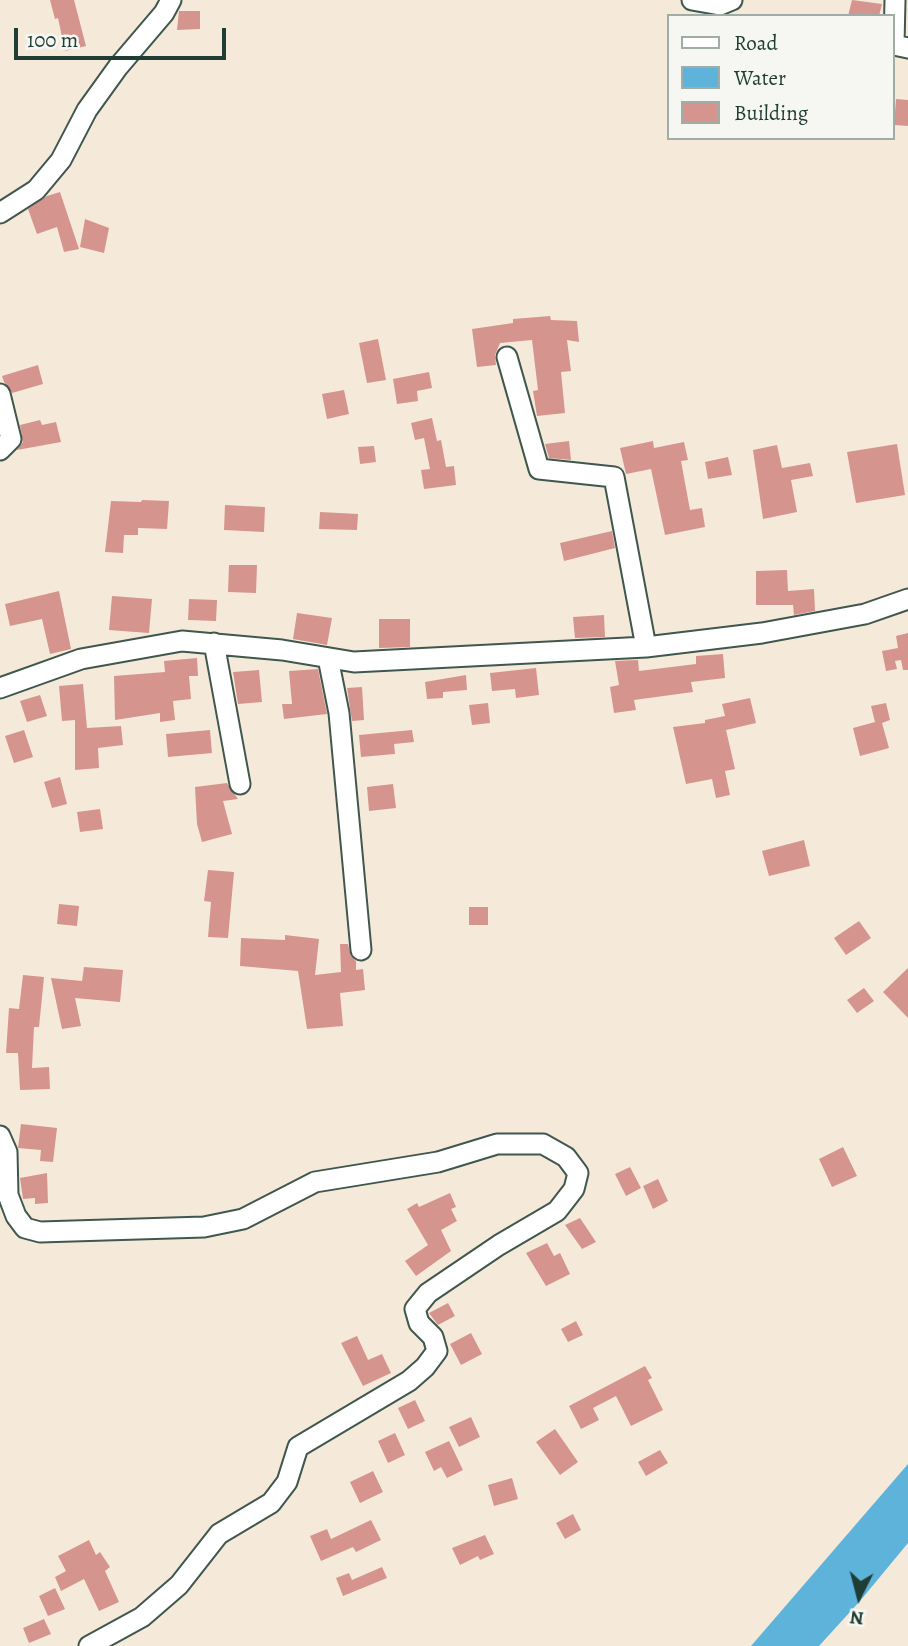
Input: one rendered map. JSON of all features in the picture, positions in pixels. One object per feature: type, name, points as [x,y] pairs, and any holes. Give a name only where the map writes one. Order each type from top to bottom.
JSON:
[{"type":"street","points":[[0,213],[36,190],[61,160],[87,110],[118,67],[164,13],[171,0]]},
{"type":"street","points":[[692,0],[720,5],[732,0]]},
{"type":"street","points":[[895,0],[894,45],[908,48]]},
{"type":"street","points":[[507,358],[538,469],[614,477],[646,647]]},
{"type":"street","points":[[0,394],[11,439],[0,450]]},
{"type":"street","points":[[0,688],[80,659],[182,641],[282,650],[354,662],[646,647],[762,633],[864,614],[908,599]]},
{"type":"street","points":[[215,643],[240,784]]},
{"type":"street","points":[[328,658],[339,713],[361,950]]},
{"type":"street","points":[[0,1136],[7,1152],[8,1195],[16,1216],[25,1228],[40,1232],[217,1225],[243,1219],[315,1181],[438,1162],[497,1144],[543,1144],[566,1157],[578,1172],[574,1189],[557,1211],[499,1245],[428,1293],[415,1309],[419,1323],[433,1337],[437,1351],[425,1367],[409,1381],[298,1447],[287,1482],[271,1503],[219,1534],[179,1585],[142,1617],[89,1646]]},
{"type":"water","points":[[908,1464],[908,1543],[860,1601],[819,1646],[751,1646]]},
{"type":"building","points":[[50,0],[74,0],[86,46],[65,51],[58,18],[55,19]]},
{"type":"building","points":[[852,0],[882,4],[880,14],[848,14]]},
{"type":"building","points":[[179,11],[200,11],[200,29],[177,30]]},
{"type":"building","points":[[896,99],[908,100],[908,126],[894,125]]},
{"type":"building","points":[[60,192],[79,249],[64,252],[57,227],[37,234],[28,209],[47,196]]},
{"type":"building","points":[[85,219],[109,228],[104,253],[80,247]]},
{"type":"building","points":[[550,316],[551,320],[577,321],[579,342],[567,340],[571,371],[561,372],[565,413],[537,416],[533,391],[538,390],[532,340],[500,343],[495,355],[496,365],[477,367],[472,329],[513,323],[513,319]]},
{"type":"building","points":[[378,339],[386,380],[367,383],[359,343]]},
{"type":"building","points":[[38,365],[43,384],[12,393],[2,376]]},
{"type":"building","points":[[429,372],[432,388],[417,391],[418,401],[397,404],[393,379]]},
{"type":"building","points":[[344,390],[349,414],[327,419],[322,394]]},
{"type":"building","points":[[432,418],[437,441],[441,440],[446,467],[454,466],[456,485],[424,489],[421,470],[430,469],[424,438],[415,440],[411,423]]},
{"type":"building","points":[[40,420],[42,425],[56,422],[61,442],[17,450],[23,442],[20,425]]},
{"type":"building","points":[[569,441],[571,460],[549,458],[545,444]]},
{"type":"building","points":[[653,441],[654,448],[684,442],[688,460],[681,461],[690,510],[702,508],[705,527],[665,535],[651,469],[626,474],[620,448]]},
{"type":"building","points":[[897,444],[905,495],[856,503],[847,452]]},
{"type":"building","points":[[777,445],[782,468],[810,463],[813,476],[791,480],[797,512],[763,519],[753,450]]},
{"type":"building","points":[[374,446],[376,462],[360,464],[358,447]]},
{"type":"building","points":[[728,457],[732,475],[708,479],[705,462]]},
{"type":"building","points":[[111,501],[169,501],[167,529],[138,528],[138,535],[124,535],[123,553],[105,552]]},
{"type":"building","points":[[225,505],[265,507],[264,532],[224,530]]},
{"type":"building","points":[[320,512],[358,514],[357,530],[319,529]]},
{"type":"building","points":[[612,531],[615,548],[564,561],[560,543]]},
{"type":"building","points":[[229,565],[257,565],[256,593],[228,592]]},
{"type":"building","points":[[787,570],[788,591],[814,589],[815,611],[794,615],[793,605],[756,605],[756,571]]},
{"type":"building","points":[[59,591],[71,649],[50,654],[42,619],[10,626],[5,604]]},
{"type":"building","points":[[112,596],[152,599],[149,633],[109,630]]},
{"type":"building","points":[[189,599],[217,600],[216,621],[188,620]]},
{"type":"building","points":[[297,613],[332,618],[327,645],[293,639]]},
{"type":"building","points":[[604,615],[605,637],[575,638],[573,617]]},
{"type":"building","points":[[379,619],[410,619],[410,647],[379,648]]},
{"type":"building","points":[[908,633],[908,670],[903,670],[901,660],[895,661],[897,669],[886,671],[882,651],[898,648],[896,636]]},
{"type":"building","points":[[723,654],[725,678],[691,682],[693,692],[634,700],[636,710],[614,713],[610,687],[619,685],[615,661],[638,660],[639,671],[696,664],[696,656]]},
{"type":"building","points":[[197,658],[198,676],[189,676],[191,699],[173,701],[175,720],[160,722],[160,713],[115,720],[114,676],[165,672],[164,661]]},
{"type":"building","points":[[536,668],[539,695],[516,698],[515,689],[492,691],[490,673]]},
{"type":"building","points":[[318,669],[327,714],[284,719],[282,704],[292,704],[289,671]]},
{"type":"building","points":[[259,670],[262,702],[238,704],[233,672]]},
{"type":"building","points":[[466,675],[467,690],[443,692],[443,698],[427,699],[425,682]]},
{"type":"building","points":[[83,684],[87,728],[121,726],[123,745],[98,748],[99,768],[75,770],[75,720],[62,721],[59,686]]},
{"type":"building","points":[[362,687],[364,720],[352,721],[347,688]]},
{"type":"building","points":[[40,695],[47,716],[27,722],[20,701]]},
{"type":"building","points":[[750,698],[756,723],[726,730],[735,769],[725,771],[730,795],[716,798],[712,779],[686,784],[673,727],[705,723],[705,720],[725,716],[722,704]]},
{"type":"building","points":[[488,703],[490,723],[472,725],[469,705]]},
{"type":"building","points":[[886,703],[890,720],[882,723],[889,748],[860,756],[853,728],[875,722],[871,706]]},
{"type":"building","points":[[24,730],[33,757],[14,763],[5,736]]},
{"type":"building","points":[[210,730],[212,753],[168,757],[166,734]]},
{"type":"building","points":[[412,730],[414,742],[394,744],[395,754],[361,757],[359,735]]},
{"type":"building","points":[[60,777],[67,804],[52,808],[44,782]]},
{"type":"building","points":[[227,783],[238,799],[223,801],[232,834],[202,842],[197,824],[195,787]]},
{"type":"building","points":[[393,784],[396,808],[369,811],[367,787]]},
{"type":"building","points":[[100,809],[103,829],[80,832],[77,812]]},
{"type":"building","points":[[804,840],[810,866],[769,876],[762,851]]},
{"type":"building","points":[[208,870],[234,872],[228,938],[208,937],[211,902],[204,901]]},
{"type":"building","points":[[59,904],[79,906],[77,926],[57,924]]},
{"type":"building","points":[[469,907],[488,907],[488,925],[469,925]]},
{"type":"building","points":[[859,921],[871,938],[846,955],[834,938]]},
{"type":"building","points":[[285,935],[319,939],[315,975],[341,972],[340,944],[348,944],[351,956],[356,961],[356,970],[363,969],[365,990],[340,993],[343,1026],[307,1029],[298,971],[240,966],[241,938],[285,940]]},
{"type":"building","points":[[84,967],[123,970],[120,1002],[75,998],[81,1026],[62,1029],[51,978],[82,981]]},
{"type":"building","points":[[908,968],[908,1018],[883,992]]},
{"type":"building","points":[[23,975],[44,977],[39,1027],[34,1027],[32,1068],[49,1067],[50,1089],[20,1090],[18,1053],[6,1053],[9,1008],[19,1009]]},
{"type":"building","points":[[864,988],[874,1001],[857,1013],[847,1000]]},
{"type":"building","points":[[21,1124],[57,1128],[53,1162],[40,1161],[41,1150],[18,1148]]},
{"type":"building","points":[[843,1147],[857,1176],[832,1187],[819,1159]]},
{"type":"building","points":[[630,1167],[641,1188],[626,1196],[615,1174]]},
{"type":"building","points":[[47,1173],[48,1203],[35,1204],[35,1198],[23,1199],[20,1178]]},
{"type":"building","points":[[658,1179],[668,1201],[653,1209],[643,1186]]},
{"type":"building","points":[[450,1193],[456,1207],[451,1209],[457,1221],[441,1230],[451,1251],[416,1276],[405,1261],[428,1245],[407,1209],[417,1203],[419,1207]]},
{"type":"building","points":[[580,1218],[596,1242],[582,1249],[565,1225]]},
{"type":"building","points":[[547,1243],[554,1256],[560,1253],[570,1274],[546,1286],[526,1253]]},
{"type":"building","points":[[448,1303],[455,1316],[438,1325],[429,1313]]},
{"type":"building","points":[[576,1321],[583,1335],[568,1342],[561,1329]]},
{"type":"building","points":[[471,1333],[482,1354],[461,1365],[450,1344]]},
{"type":"building","points":[[357,1336],[368,1360],[382,1354],[391,1373],[363,1386],[341,1343]]},
{"type":"building","points":[[645,1366],[652,1378],[648,1380],[663,1410],[631,1426],[616,1396],[593,1408],[599,1420],[581,1429],[569,1406]]},
{"type":"building","points":[[415,1400],[425,1421],[408,1429],[398,1408]]},
{"type":"building","points":[[471,1417],[480,1437],[459,1447],[449,1427]]},
{"type":"building","points":[[555,1429],[578,1462],[560,1475],[536,1442]]},
{"type":"building","points":[[395,1433],[405,1455],[388,1463],[378,1441]]},
{"type":"building","points":[[449,1441],[463,1470],[447,1478],[441,1467],[434,1471],[425,1452]]},
{"type":"building","points":[[660,1450],[668,1463],[646,1476],[638,1462]]},
{"type":"building","points":[[373,1471],[383,1492],[360,1503],[350,1482]]},
{"type":"building","points":[[512,1478],[518,1499],[494,1506],[488,1485]]},
{"type":"building","points":[[573,1514],[581,1530],[565,1539],[556,1523]]},
{"type":"building","points":[[371,1520],[381,1540],[356,1552],[353,1547],[321,1561],[310,1536],[327,1529],[331,1539]]},
{"type":"building","points":[[485,1535],[494,1554],[480,1560],[478,1556],[460,1565],[452,1548]]},
{"type":"building","points":[[89,1540],[96,1555],[100,1552],[110,1567],[105,1571],[119,1602],[99,1611],[84,1579],[61,1591],[55,1577],[66,1571],[58,1556]]},
{"type":"building","points":[[382,1567],[387,1578],[343,1596],[336,1578],[349,1573],[352,1580]]},
{"type":"building","points":[[55,1588],[65,1609],[48,1616],[39,1596]]},
{"type":"building","points":[[44,1619],[51,1634],[29,1643],[23,1628]]}]
